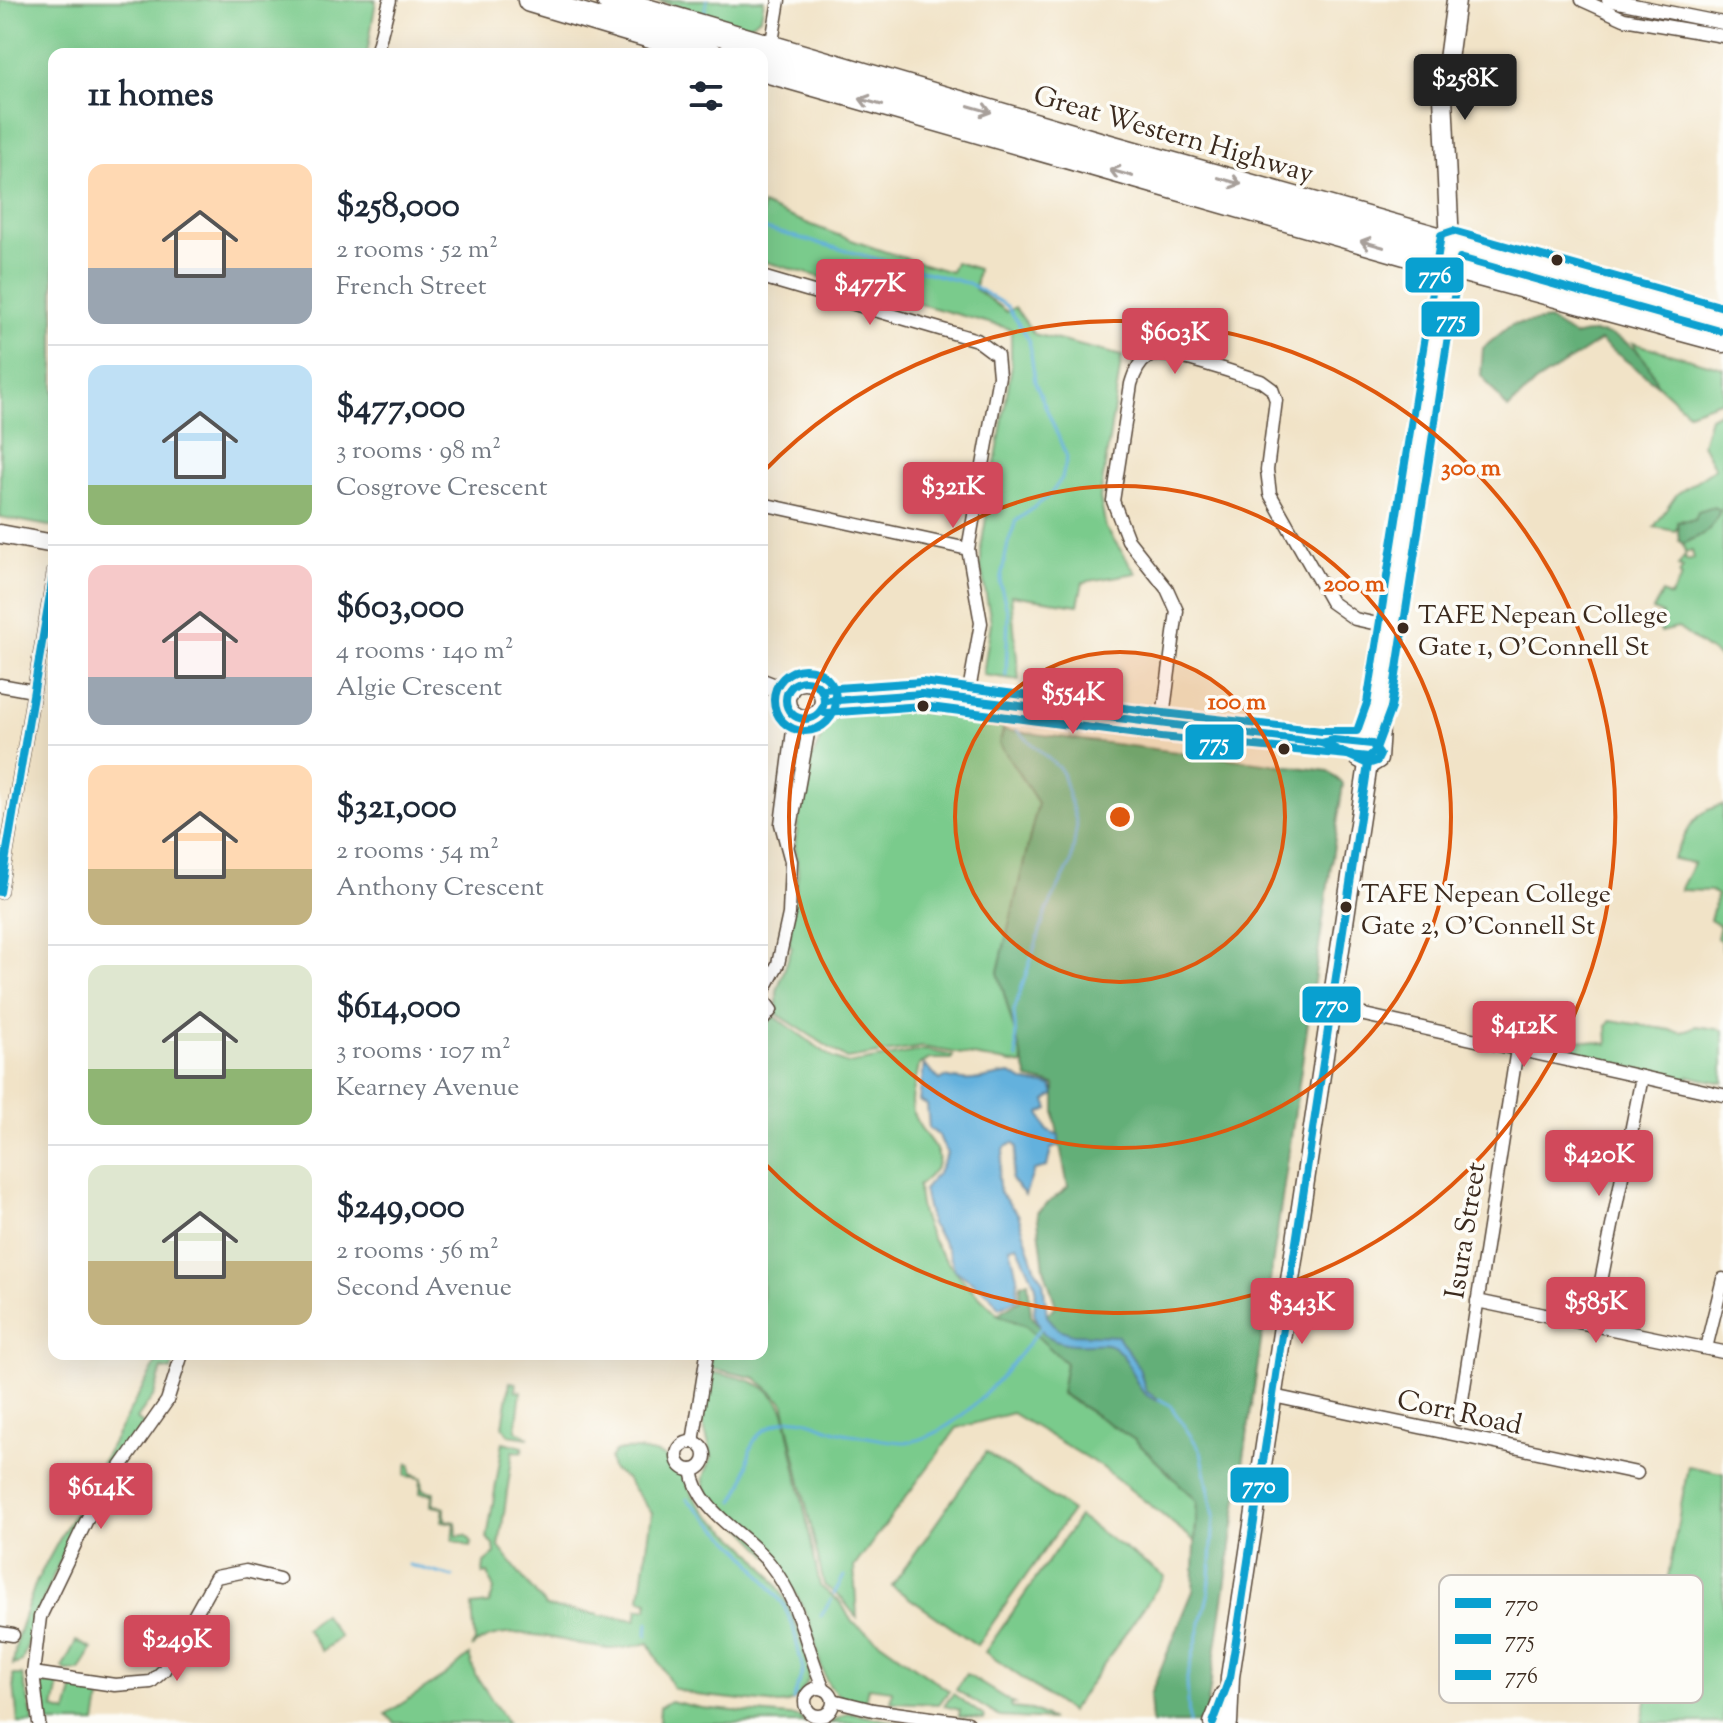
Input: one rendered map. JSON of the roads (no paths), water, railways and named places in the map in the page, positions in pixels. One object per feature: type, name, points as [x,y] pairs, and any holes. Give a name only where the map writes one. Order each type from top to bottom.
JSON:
[{"type":"highway","points":[[530,0],[691,48]]},
{"type":"highway","name":"Great Western Highway","points":[[609,0],[737,48]]},
{"type":"highway","name":"Great Western Highway","points":[[768,60],[1449,253],[1723,340]]},
{"type":"highway","name":"Great Western Highway","points":[[1449,253],[1723,319]]},
{"type":"street","points":[[378,48],[390,0]]},
{"type":"street","points":[[768,50],[779,0]]},
{"type":"street","points":[[1228,1723],[1230,1677],[1333,1008],[1368,753],[1379,706],[1449,253],[1443,97],[1456,0]]},
{"type":"street","points":[[1582,0],[1624,19],[1723,36]]},
{"type":"street","points":[[1608,0],[1723,23]]},
{"type":"street","points":[[768,279],[977,340],[995,353],[999,376],[968,549],[981,623],[967,702]]},
{"type":"street","points":[[1162,725],[1177,611],[1167,589],[1128,540],[1113,501],[1132,378],[1148,357],[1172,356],[1261,381],[1272,389],[1276,400],[1267,470],[1270,494],[1331,602],[1355,619],[1391,627]]},
{"type":"street","points":[[768,505],[968,549]]},
{"type":"street","points":[[0,534],[48,543]]},
{"type":"street","points":[[0,892],[48,605]]},
{"type":"street","points":[[812,682],[821,690],[824,701],[820,711],[803,716],[786,703],[788,693],[795,684],[812,682]]},
{"type":"street","points":[[0,685],[33,691]]},
{"type":"street","points":[[768,685],[788,693]]},
{"type":"street","points":[[824,701],[911,693],[1322,743],[1334,740],[1368,753]]},
{"type":"street","points":[[768,988],[781,955],[789,914],[792,873],[788,844],[781,824],[803,716]]},
{"type":"street","points":[[1333,1008],[1723,1095]]},
{"type":"street","name":"Isura Street","points":[[1459,1419],[1517,1049]]},
{"type":"street","points":[[1592,1326],[1642,1077]]},
{"type":"street","points":[[1706,1348],[1723,1279]]},
{"type":"street","points":[[1477,1301],[1723,1352]]},
{"type":"street","points":[[39,1723],[33,1673],[35,1639],[54,1584],[94,1505],[167,1401],[180,1360]]},
{"type":"street","points":[[693,1442],[706,1360]]},
{"type":"street","name":"Corr Road","points":[[1273,1396],[1637,1473]]},
{"type":"street","points":[[693,1442],[701,1446],[705,1455],[702,1465],[692,1470],[682,1467],[677,1458],[682,1446],[693,1442]]},
{"type":"street","points":[[692,1470],[694,1485],[702,1499],[760,1553],[788,1591],[804,1625],[815,1665],[822,1714]]},
{"type":"street","points":[[33,1673],[115,1685],[151,1682],[164,1670],[216,1577],[246,1571],[279,1579]]},
{"type":"street","points":[[1213,1723],[1230,1677]]},
{"type":"street","points":[[818,1690],[805,1703],[822,1714],[873,1710],[968,1723]]},
{"type":"water","points":[[924,1065],[940,1080],[945,1077],[971,1080],[1011,1074],[1025,1082],[1052,1086],[1055,1094],[1046,1101],[1049,1109],[1040,1113],[1047,1130],[1059,1135],[1059,1146],[1051,1149],[1047,1167],[1034,1170],[1025,1195],[1011,1180],[1017,1147],[1013,1143],[1005,1147],[998,1177],[1000,1193],[1018,1214],[1036,1270],[1043,1279],[1047,1316],[1058,1329],[1073,1334],[1118,1336],[1139,1368],[1146,1391],[1162,1401],[1145,1394],[1115,1348],[1102,1344],[1065,1343],[1043,1333],[1034,1313],[1036,1286],[1017,1245],[1010,1247],[1018,1280],[1017,1299],[999,1308],[989,1294],[955,1270],[947,1248],[931,1224],[923,1190],[938,1173],[947,1154],[939,1136],[929,1128],[927,1105],[919,1101]]},
{"type":"waterway","points":[[705,10],[707,0]]},
{"type":"waterway","points":[[768,230],[970,284],[1007,306],[1029,340],[1035,382],[1067,457],[1062,478],[1050,495],[1016,521],[1008,543],[1000,583],[1008,614],[1006,676]]},
{"type":"waterway","points":[[1017,730],[1061,770],[1077,824],[1071,863],[1047,910],[1014,1011],[1017,1058]]},
{"type":"waterway","points":[[789,1419],[805,1420],[841,1432],[890,1441],[924,1438],[964,1414],[982,1397],[1043,1325]]},
{"type":"waterway","points":[[1159,1399],[1170,1405],[1201,1451],[1214,1516],[1209,1592],[1187,1678],[1189,1723]]},
{"type":"waterway","points":[[734,1501],[746,1475],[753,1444],[769,1427],[786,1420]]},
{"type":"waterway","points":[[687,1499],[746,1555],[783,1604],[793,1626],[803,1670],[793,1700]]},
{"type":"waterway","points":[[409,1565],[453,1577]]},
{"type":"waterway","points":[[834,1594],[844,1576]]},
{"type":"waterway","points":[[821,1616],[831,1600]]},
{"type":"waterway","points":[[647,1636],[648,1622]]},
{"type":"place","name":"TAFE Nepean College Gate 1, O'Connell St","points":[[1403,628]]},
{"type":"place","name":"TAFE Nepean College Gate 2, O'Connell St","points":[[1346,907]]}]
